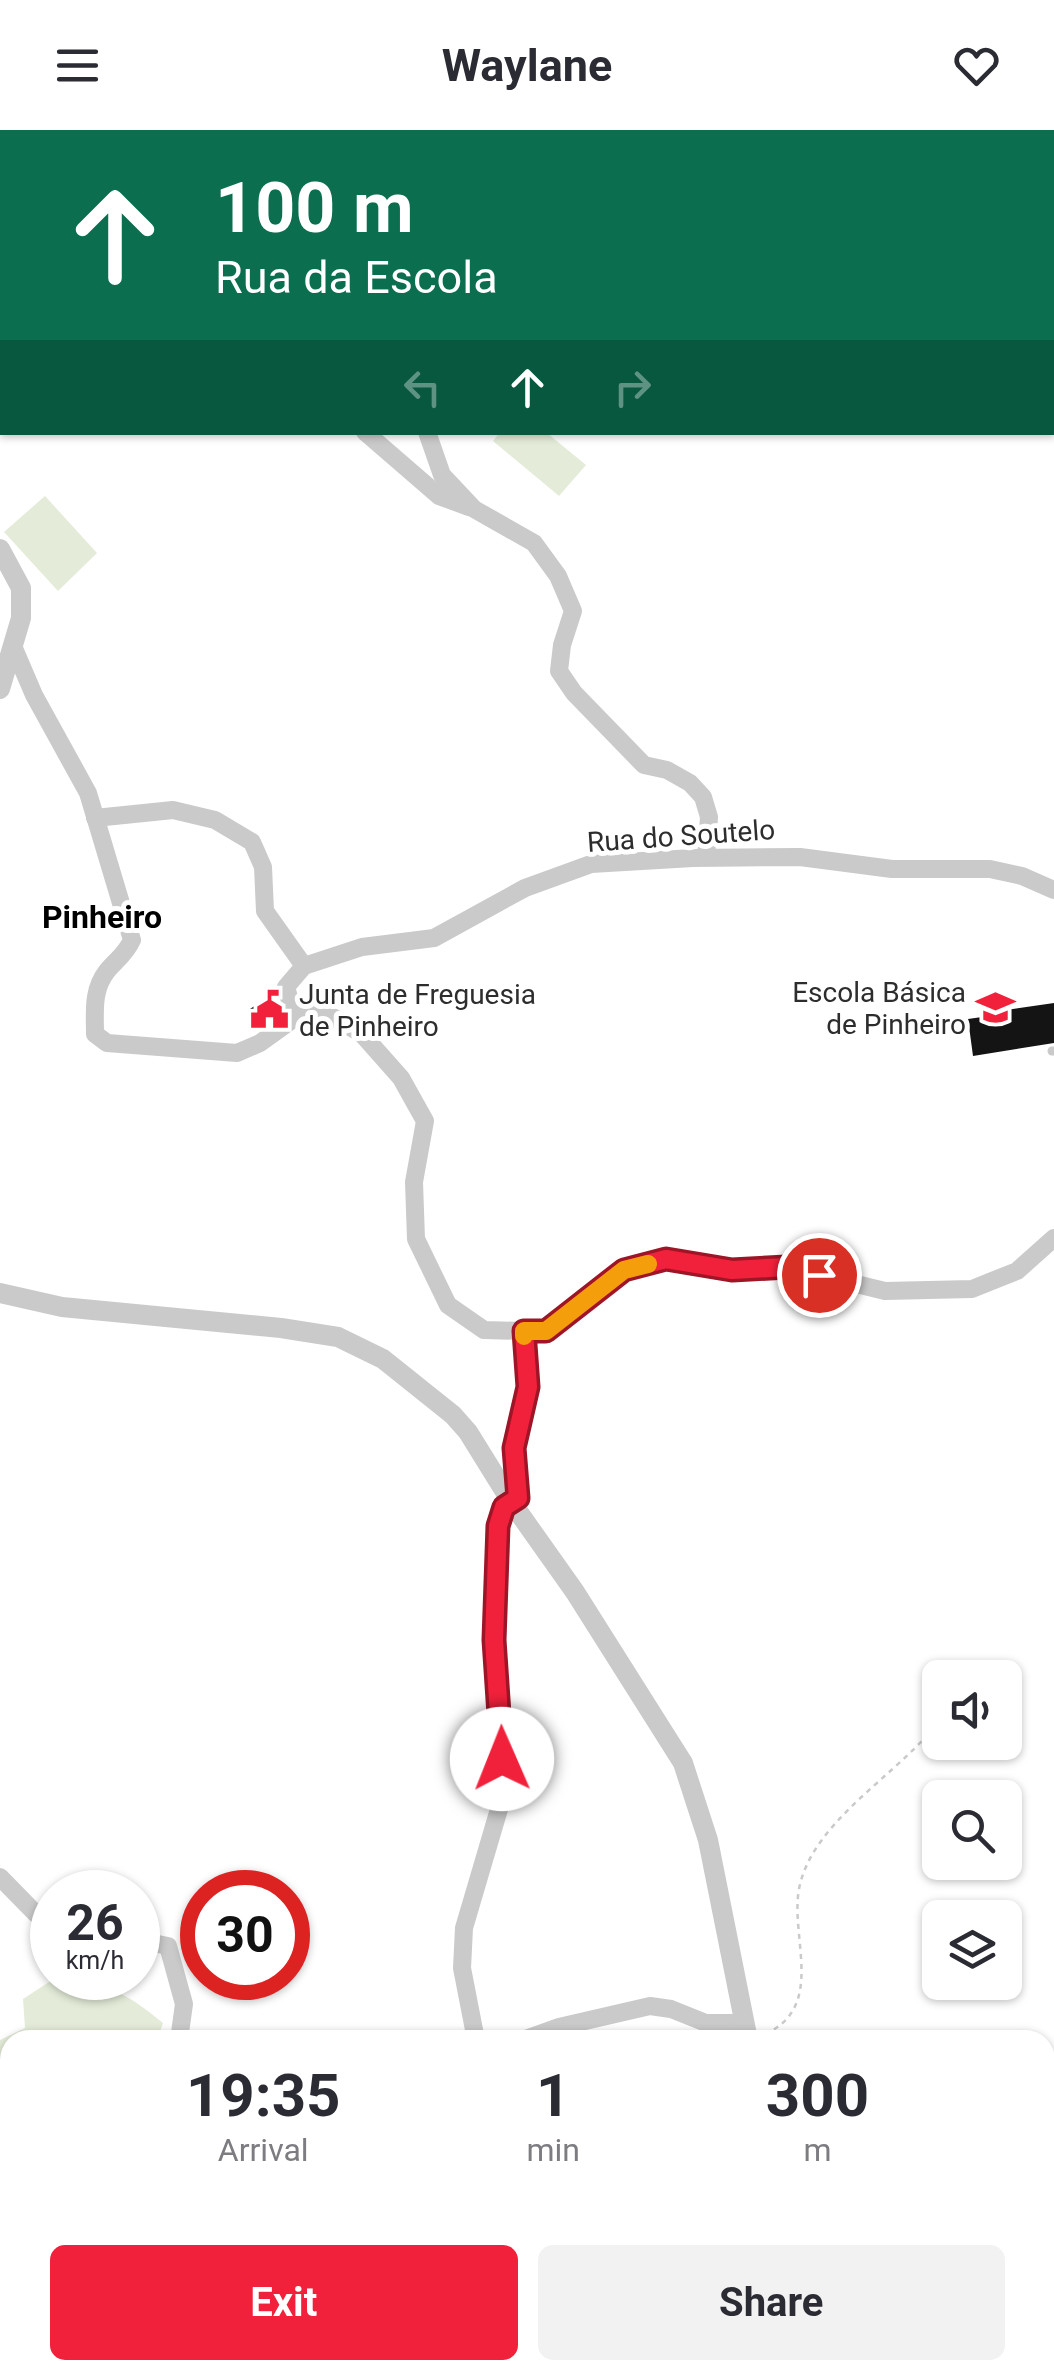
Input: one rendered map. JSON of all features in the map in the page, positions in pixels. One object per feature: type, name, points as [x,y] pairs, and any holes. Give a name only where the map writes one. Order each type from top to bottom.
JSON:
[{"type":"street","points":[[369,435],[439,496],[474,509],[534,543],[558,576],[573,610],[562,644],[559,672],[574,693],[644,765],[667,770],[690,782],[703,797],[708,817],[706,858]]},
{"type":"street","points":[[428,435],[442,475],[474,509]]},
{"type":"street","points":[[0,549],[20,588],[21,618],[0,689]]},
{"type":"street","points":[[13,646],[34,695],[88,793],[132,940],[124,957],[106,972],[95,994],[95,1034],[108,1043],[237,1053],[260,1043],[306,1010],[324,1012],[362,1034],[401,1078],[425,1121],[414,1182],[416,1239],[448,1305],[484,1330],[546,1331],[624,1270],[666,1259],[732,1270],[787,1267],[884,1291],[972,1289],[1018,1271],[1054,1238]]},
{"type":"street","points":[[95,818],[173,810],[216,820],[252,842],[264,867],[265,911],[304,966],[286,987],[295,1018]]},
{"type":"street","name":"Rua do Soutelo","points":[[304,966],[362,946],[434,938],[524,888],[591,864],[800,857],[892,870],[990,869],[1022,876],[1054,890]]},
{"type":"street","points":[[0,1293],[62,1307],[338,1336],[383,1359],[438,1400],[468,1432],[683,1763],[708,1840],[745,2030]]},
{"type":"street","points":[[474,2030],[462,1968],[464,1928],[502,1799],[502,1719],[494,1640],[498,1526],[504,1507],[518,1498],[514,1448],[528,1387],[524,1331]]},
{"type":"street","points":[[0,1877],[30,1908]]},
{"type":"street","points":[[160,1944],[168,1946],[184,2004],[180,2030]]},
{"type":"street","points":[[553,2030],[650,2006],[736,2030]]},
{"type":"path","points":[[773,2030],[786,2021],[798,2001],[804,1976],[799,1892],[811,1857],[847,1811],[922,1742]]},
{"type":"green space","points":[[498,435],[549,435],[586,465],[559,496],[493,441]]},
{"type":"green space","points":[[45,496],[97,553],[58,591],[4,532]]},
{"type":"green space","points":[[30,1994],[30,2000],[132,2000],[163,2023],[161,2030],[21,2030],[25,2028],[23,1999]]},
{"type":"building","name":"Junta de Freguesia de Pinheiro","points":[[274,993],[280,1013],[262,1026],[250,1009]]},
{"type":"building","points":[[1004,1000],[1006,1010],[1054,1003],[1054,1043],[973,1056],[968,1019],[989,1016],[987,1002]]},
{"type":"slow traffic","points":[[524,1336],[524,1331],[546,1331],[624,1270],[648,1264]]},
{"type":"place","name":"Escola Básica de Pinheiro","points":[[996,1008]]},
{"type":"place","name":"Junta de Freguesia de Pinheiro","points":[[269,1010]]},
{"type":"district","name":"Pinheiro","points":[[102,917]]},
{"type":"route","points":[[502,1759],[494,1640],[498,1526],[504,1507],[518,1498],[519,1491],[514,1480],[514,1448],[528,1387],[524,1331],[546,1331],[624,1270],[666,1259],[732,1270],[787,1267],[819,1275]]}]
